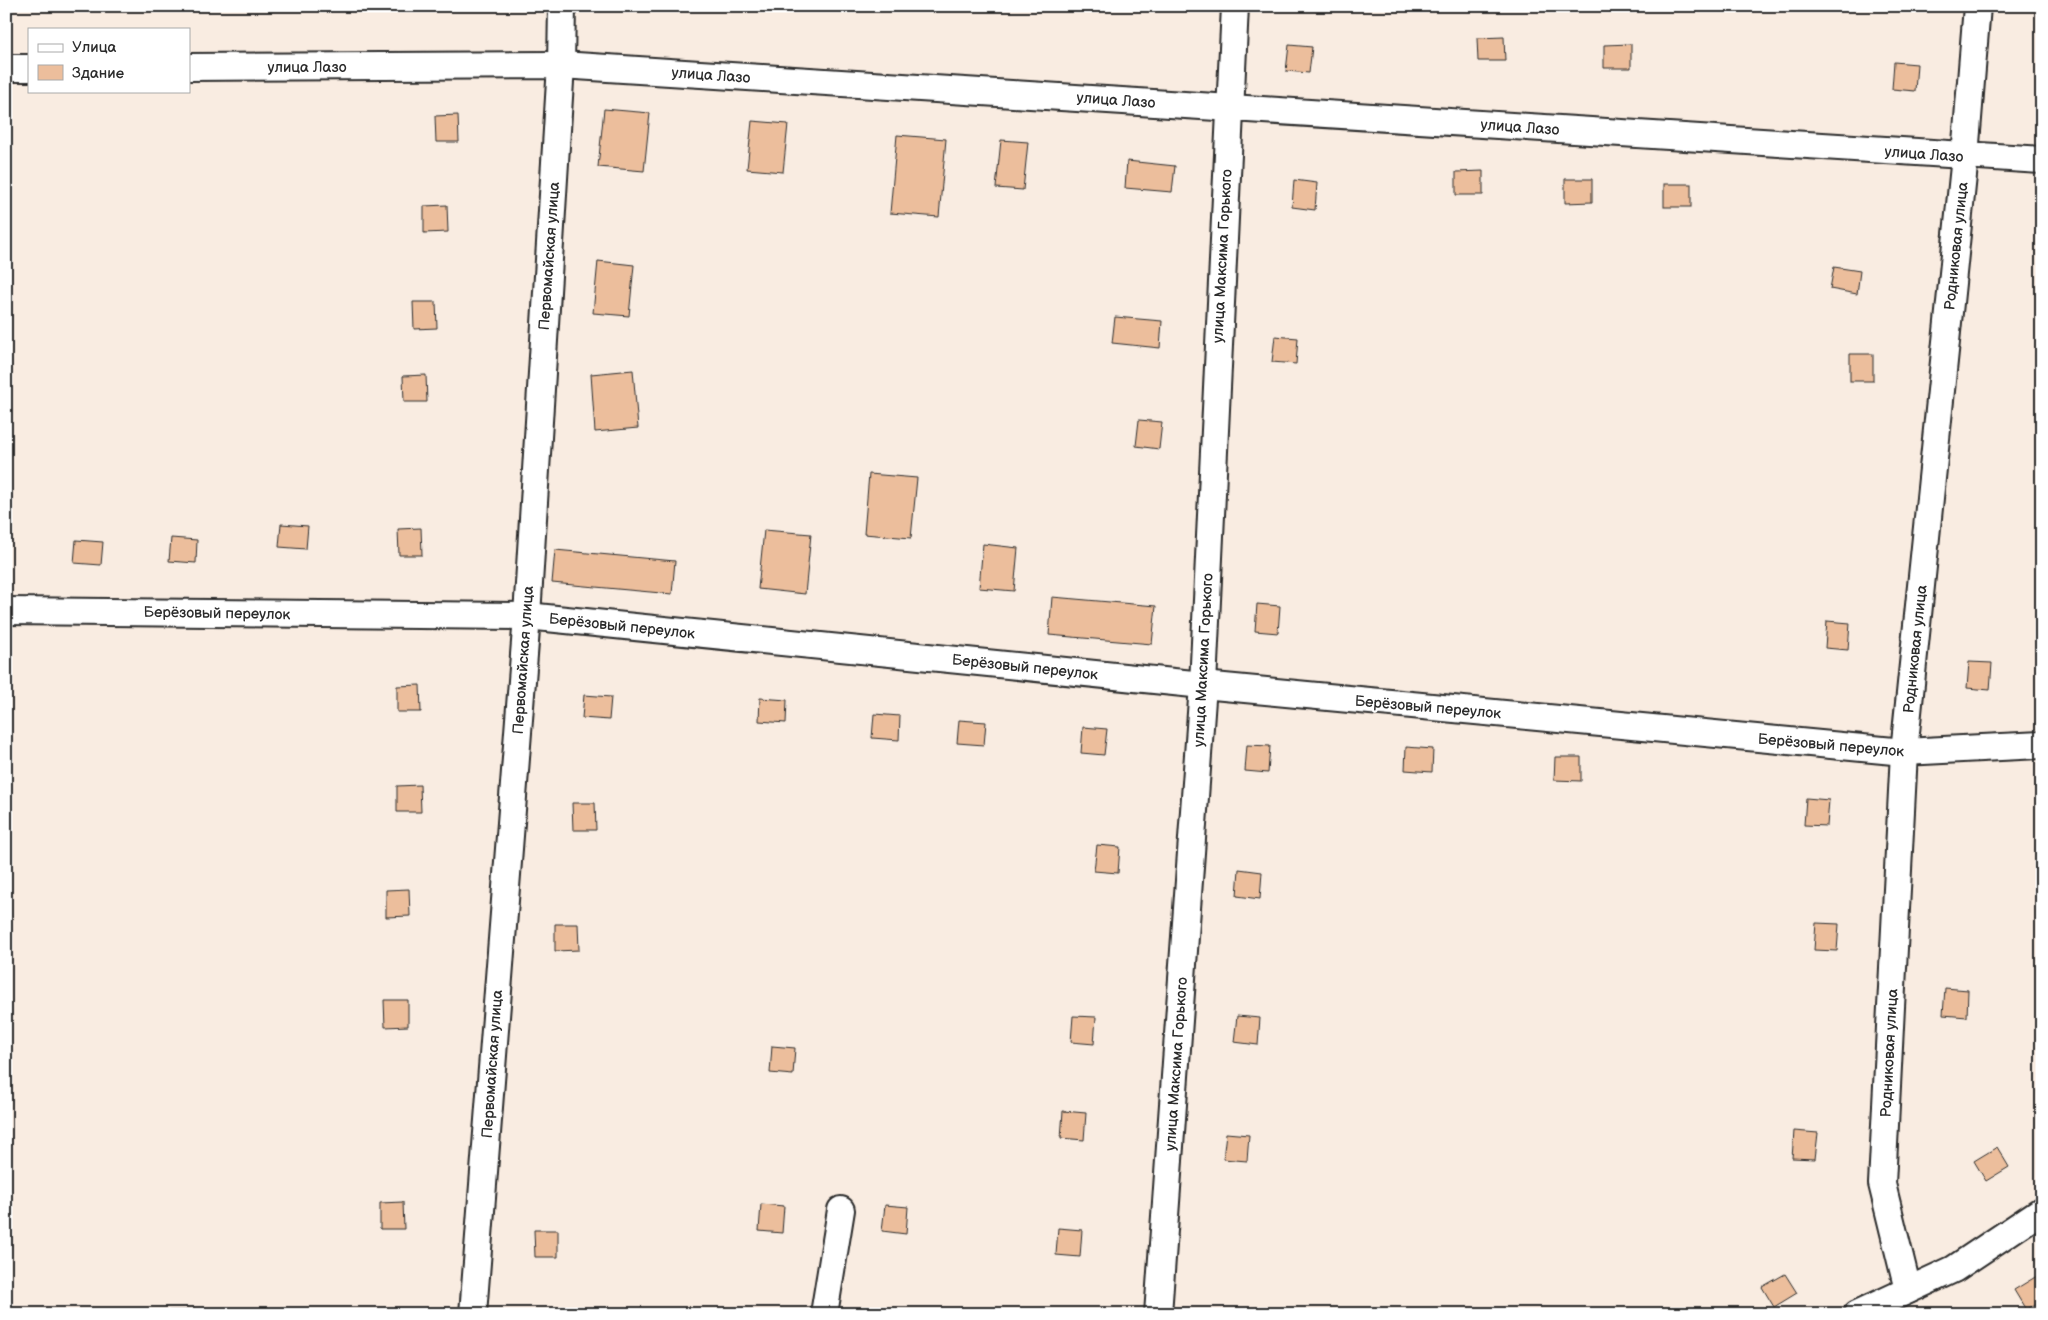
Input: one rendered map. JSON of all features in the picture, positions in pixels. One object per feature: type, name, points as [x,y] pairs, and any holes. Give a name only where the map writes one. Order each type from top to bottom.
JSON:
[{"type":"street","name":"Первомайская улица","points":[[473,1314],[526,616],[561,65],[562,6]]},
{"type":"street","name":"улица Максима Горького","points":[[1158,1314],[1202,685],[1235,6]]},
{"type":"street","name":"Родниковая улица","points":[[1908,1290],[1882,1184],[1904,752],[1965,156],[1977,6]]},
{"type":"street","name":"улица Лазо","points":[[190,67],[561,65],[2042,160]]},
{"type":"street","points":[[6,68],[28,68]]},
{"type":"street","name":"Берёзовый переулок","points":[[6,611],[526,616],[1202,685],[1904,752],[2042,745]]},
{"type":"street","points":[[824,1314],[841,1210]]},
{"type":"street","points":[[1857,1314],[1954,1269],[2042,1210]]},
{"type":"building","points":[[1504,37],[1505,61],[1478,61],[1477,38]]},
{"type":"building","points":[[1631,44],[1631,68],[1604,68],[1604,45]]},
{"type":"building","points":[[1289,45],[1312,47],[1309,73],[1286,71]]},
{"type":"building","points":[[1894,62],[1917,64],[1915,91],[1892,89]]},
{"type":"building","points":[[604,109],[650,113],[644,171],[598,167]]},
{"type":"building","points":[[458,115],[459,142],[436,142],[435,116]]},
{"type":"building","points":[[752,121],[788,124],[783,172],[747,169]]},
{"type":"building","points":[[897,135],[946,139],[939,217],[890,213]]},
{"type":"building","points":[[1001,140],[1028,142],[1023,190],[996,188]]},
{"type":"building","points":[[1127,161],[1175,166],[1172,192],[1125,188]]},
{"type":"building","points":[[1483,171],[1483,195],[1456,195],[1456,172]]},
{"type":"building","points":[[1565,179],[1592,179],[1592,202],[1565,203]]},
{"type":"building","points":[[1294,180],[1317,183],[1315,210],[1292,207]]},
{"type":"building","points":[[1664,184],[1691,184],[1691,207],[1664,207]]},
{"type":"building","points":[[447,205],[448,232],[424,233],[424,206]]},
{"type":"building","points":[[598,261],[634,265],[629,316],[593,313]]},
{"type":"building","points":[[1834,267],[1860,271],[1857,294],[1830,289]]},
{"type":"building","points":[[413,302],[436,302],[437,328],[414,329]]},
{"type":"building","points":[[1115,317],[1162,321],[1160,348],[1112,343]]},
{"type":"building","points":[[1275,336],[1298,338],[1296,364],[1272,362]]},
{"type":"building","points":[[1850,354],[1873,354],[1873,381],[1850,381]]},
{"type":"building","points":[[633,370],[638,428],[595,432],[591,374]]},
{"type":"building","points":[[426,375],[427,402],[404,402],[403,376]]},
{"type":"building","points":[[1139,420],[1162,422],[1159,449],[1136,446]]},
{"type":"building","points":[[869,474],[917,478],[911,538],[864,534]]},
{"type":"building","points":[[281,524],[308,526],[306,549],[279,547]]},
{"type":"building","points":[[421,528],[422,555],[399,555],[398,529]]},
{"type":"building","points":[[764,530],[811,534],[805,594],[758,589]]},
{"type":"building","points":[[171,538],[197,540],[196,563],[169,561]]},
{"type":"building","points":[[76,540],[103,542],[101,565],[74,563]]},
{"type":"building","points":[[983,544],[1018,548],[1014,591],[979,588]]},
{"type":"building","points":[[555,550],[675,561],[672,594],[552,583]]},
{"type":"building","points":[[1052,597],[1156,606],[1152,644],[1049,635]]},
{"type":"building","points":[[1257,604],[1280,606],[1278,633],[1255,631]]},
{"type":"building","points":[[1827,621],[1850,623],[1848,650],[1825,648]]},
{"type":"building","points":[[1969,662],[1992,663],[1990,690],[1967,688]]},
{"type":"building","points":[[420,685],[421,712],[397,712],[397,686]]},
{"type":"building","points":[[584,695],[611,697],[609,720],[582,718]]},
{"type":"building","points":[[760,698],[787,700],[786,723],[759,721]]},
{"type":"building","points":[[874,714],[900,716],[899,740],[872,738]]},
{"type":"building","points":[[959,720],[986,722],[984,745],[957,743]]},
{"type":"building","points":[[1083,727],[1107,729],[1104,755],[1081,753]]},
{"type":"building","points":[[1247,745],[1270,746],[1268,773],[1245,771]]},
{"type":"building","points":[[1406,747],[1433,749],[1432,772],[1405,770]]},
{"type":"building","points":[[1555,757],[1581,757],[1581,781],[1554,780]]},
{"type":"building","points":[[420,785],[421,812],[397,812],[397,786]]},
{"type":"building","points":[[1806,798],[1829,800],[1827,826],[1804,825]]},
{"type":"building","points":[[572,803],[595,803],[596,830],[573,830]]},
{"type":"building","points":[[1097,845],[1120,847],[1118,873],[1094,871]]},
{"type":"building","points":[[1239,869],[1262,872],[1260,899],[1237,896]]},
{"type":"building","points":[[409,889],[410,916],[386,917],[386,890]]},
{"type":"building","points":[[1816,923],[1839,924],[1837,951],[1814,950]]},
{"type":"building","points":[[555,924],[578,924],[579,950],[555,951]]},
{"type":"building","points":[[1945,988],[1968,990],[1967,1017],[1943,1015]]},
{"type":"building","points":[[384,1000],[408,1000],[408,1026],[385,1027]]},
{"type":"building","points":[[1073,1016],[1096,1017],[1094,1044],[1071,1042]]},
{"type":"building","points":[[1237,1016],[1260,1018],[1258,1045],[1234,1042]]},
{"type":"building","points":[[772,1046],[795,1048],[793,1075],[770,1073]]},
{"type":"building","points":[[1063,1111],[1086,1113],[1084,1140],[1061,1138]]},
{"type":"building","points":[[1794,1131],[1818,1133],[1815,1159],[1792,1158]]},
{"type":"building","points":[[1226,1133],[1249,1135],[1247,1161],[1223,1159]]},
{"type":"building","points":[[1997,1147],[2009,1167],[1986,1181],[1974,1161]]},
{"type":"building","points":[[403,1202],[404,1229],[380,1229],[380,1203]]},
{"type":"building","points":[[761,1204],[784,1206],[782,1233],[759,1231]]},
{"type":"building","points":[[885,1205],[908,1207],[906,1234],[882,1231]]},
{"type":"building","points":[[1058,1228],[1082,1230],[1080,1257],[1056,1255]]},
{"type":"building","points":[[534,1230],[558,1230],[558,1257],[535,1257]]},
{"type":"building","points":[[1785,1274],[1797,1293],[1774,1307],[1762,1287]]},
{"type":"building","points":[[2037,1276],[2042,1284],[2042,1300],[2026,1310],[2014,1290]]},
{"type":"building","points":[[206,1310],[206,1314],[169,1314],[169,1311]]}]
